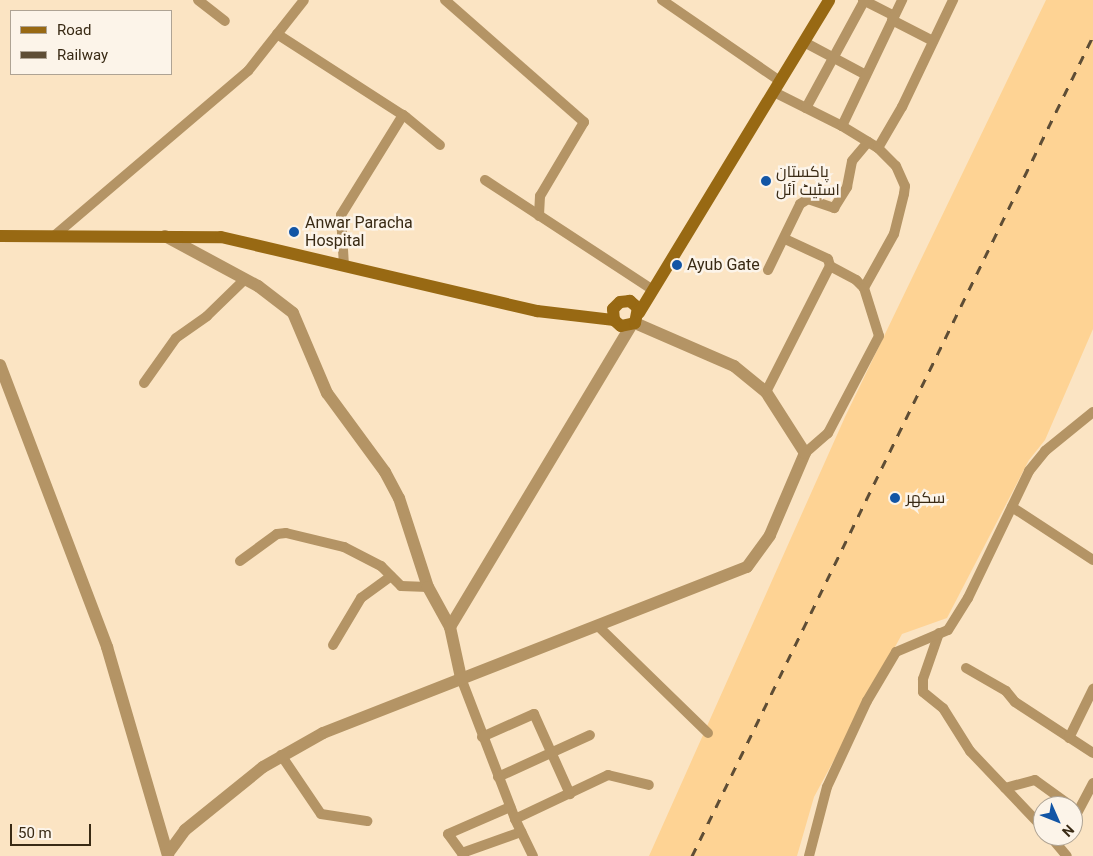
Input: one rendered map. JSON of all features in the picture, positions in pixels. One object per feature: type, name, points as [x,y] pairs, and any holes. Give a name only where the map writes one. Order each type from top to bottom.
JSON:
[{"type":"main road","points":[[0,236],[221,237],[538,311],[614,320],[621,326],[635,321],[830,0]]},
{"type":"main road","points":[[614,320],[614,309],[625,301],[635,304],[635,321]]},
{"type":"street","points":[[198,0],[225,21]]},
{"type":"street","points":[[54,236],[240,78],[304,0]]},
{"type":"street","points":[[446,0],[584,122],[540,196],[540,216]]},
{"type":"street","points":[[662,0],[806,108],[842,126],[878,148],[896,166],[905,186],[894,234],[864,288]]},
{"type":"street","points":[[806,108],[863,0],[933,41]]},
{"type":"street","points":[[842,126],[902,0]]},
{"type":"street","points":[[878,148],[953,0]]},
{"type":"street","points":[[277,34],[403,115],[440,144]]},
{"type":"street","points":[[804,42],[866,75]]},
{"type":"street","points":[[344,266],[341,215],[403,115]]},
{"type":"street","points":[[768,270],[804,199],[834,208],[847,187],[852,161],[868,142]]},
{"type":"street","points":[[485,180],[653,290]]},
{"type":"street","points":[[165,236],[279,299],[293,313],[327,394],[381,465],[399,498],[428,587],[450,627],[461,678],[482,737],[529,855]]},
{"type":"street","points":[[766,392],[830,266],[828,259],[785,239]]},
{"type":"street","points":[[168,854],[185,830],[281,755],[323,733],[461,678],[599,627],[747,567],[770,535],[805,453],[828,433],[878,336],[864,288],[856,280],[830,266]]},
{"type":"street","points":[[144,383],[176,338],[207,316],[245,279]]},
{"type":"street","points":[[450,627],[635,321],[734,366],[766,392],[805,453]]},
{"type":"street","points":[[0,365],[107,647],[168,854]]},
{"type":"street","points":[[809,856],[827,786],[866,701],[896,652],[948,630],[968,598],[1029,472],[1045,451],[1093,412]]},
{"type":"street","points":[[1012,507],[1093,560]]},
{"type":"street","points":[[240,560],[277,534],[286,534],[344,547],[380,566],[401,586],[428,587]]},
{"type":"street","points":[[333,645],[361,598],[391,576]]},
{"type":"street","points":[[599,627],[708,733]]},
{"type":"street","points":[[939,633],[923,679],[923,692],[943,708],[970,751],[1033,817]]},
{"type":"street","points":[[966,668],[1006,690],[1015,702],[1093,753]]},
{"type":"street","points":[[1069,738],[1093,689]]},
{"type":"street","points":[[482,737],[534,714],[570,794]]},
{"type":"street","points":[[498,777],[590,735]]},
{"type":"street","points":[[281,755],[321,814],[367,821]]},
{"type":"street","points":[[514,819],[608,776],[649,784]]},
{"type":"street","points":[[1005,788],[1036,780],[1056,796]]},
{"type":"street","points":[[1083,798],[1093,783]]},
{"type":"street","points":[[510,807],[448,834],[463,855],[521,832]]},
{"type":"street","points":[[1060,846],[1066,856]]},
{"type":"shaded area","points":[[1046,0],[1093,0],[1093,329],[1045,440],[1029,460],[947,618],[902,634],[814,797],[797,856],[649,856],[845,417]]},
{"type":"railway","points":[[692,856],[1093,36]]},
{"type":"place","name":"پاکستان اسٹیٹ آئل","points":[[766,181]]},
{"type":"place","name":"Anwar Paracha Hospital","points":[[294,232]]},
{"type":"place","name":"Ayub Gate","points":[[677,265]]},
{"type":"place","name":"سكهر","points":[[895,498]]}]
